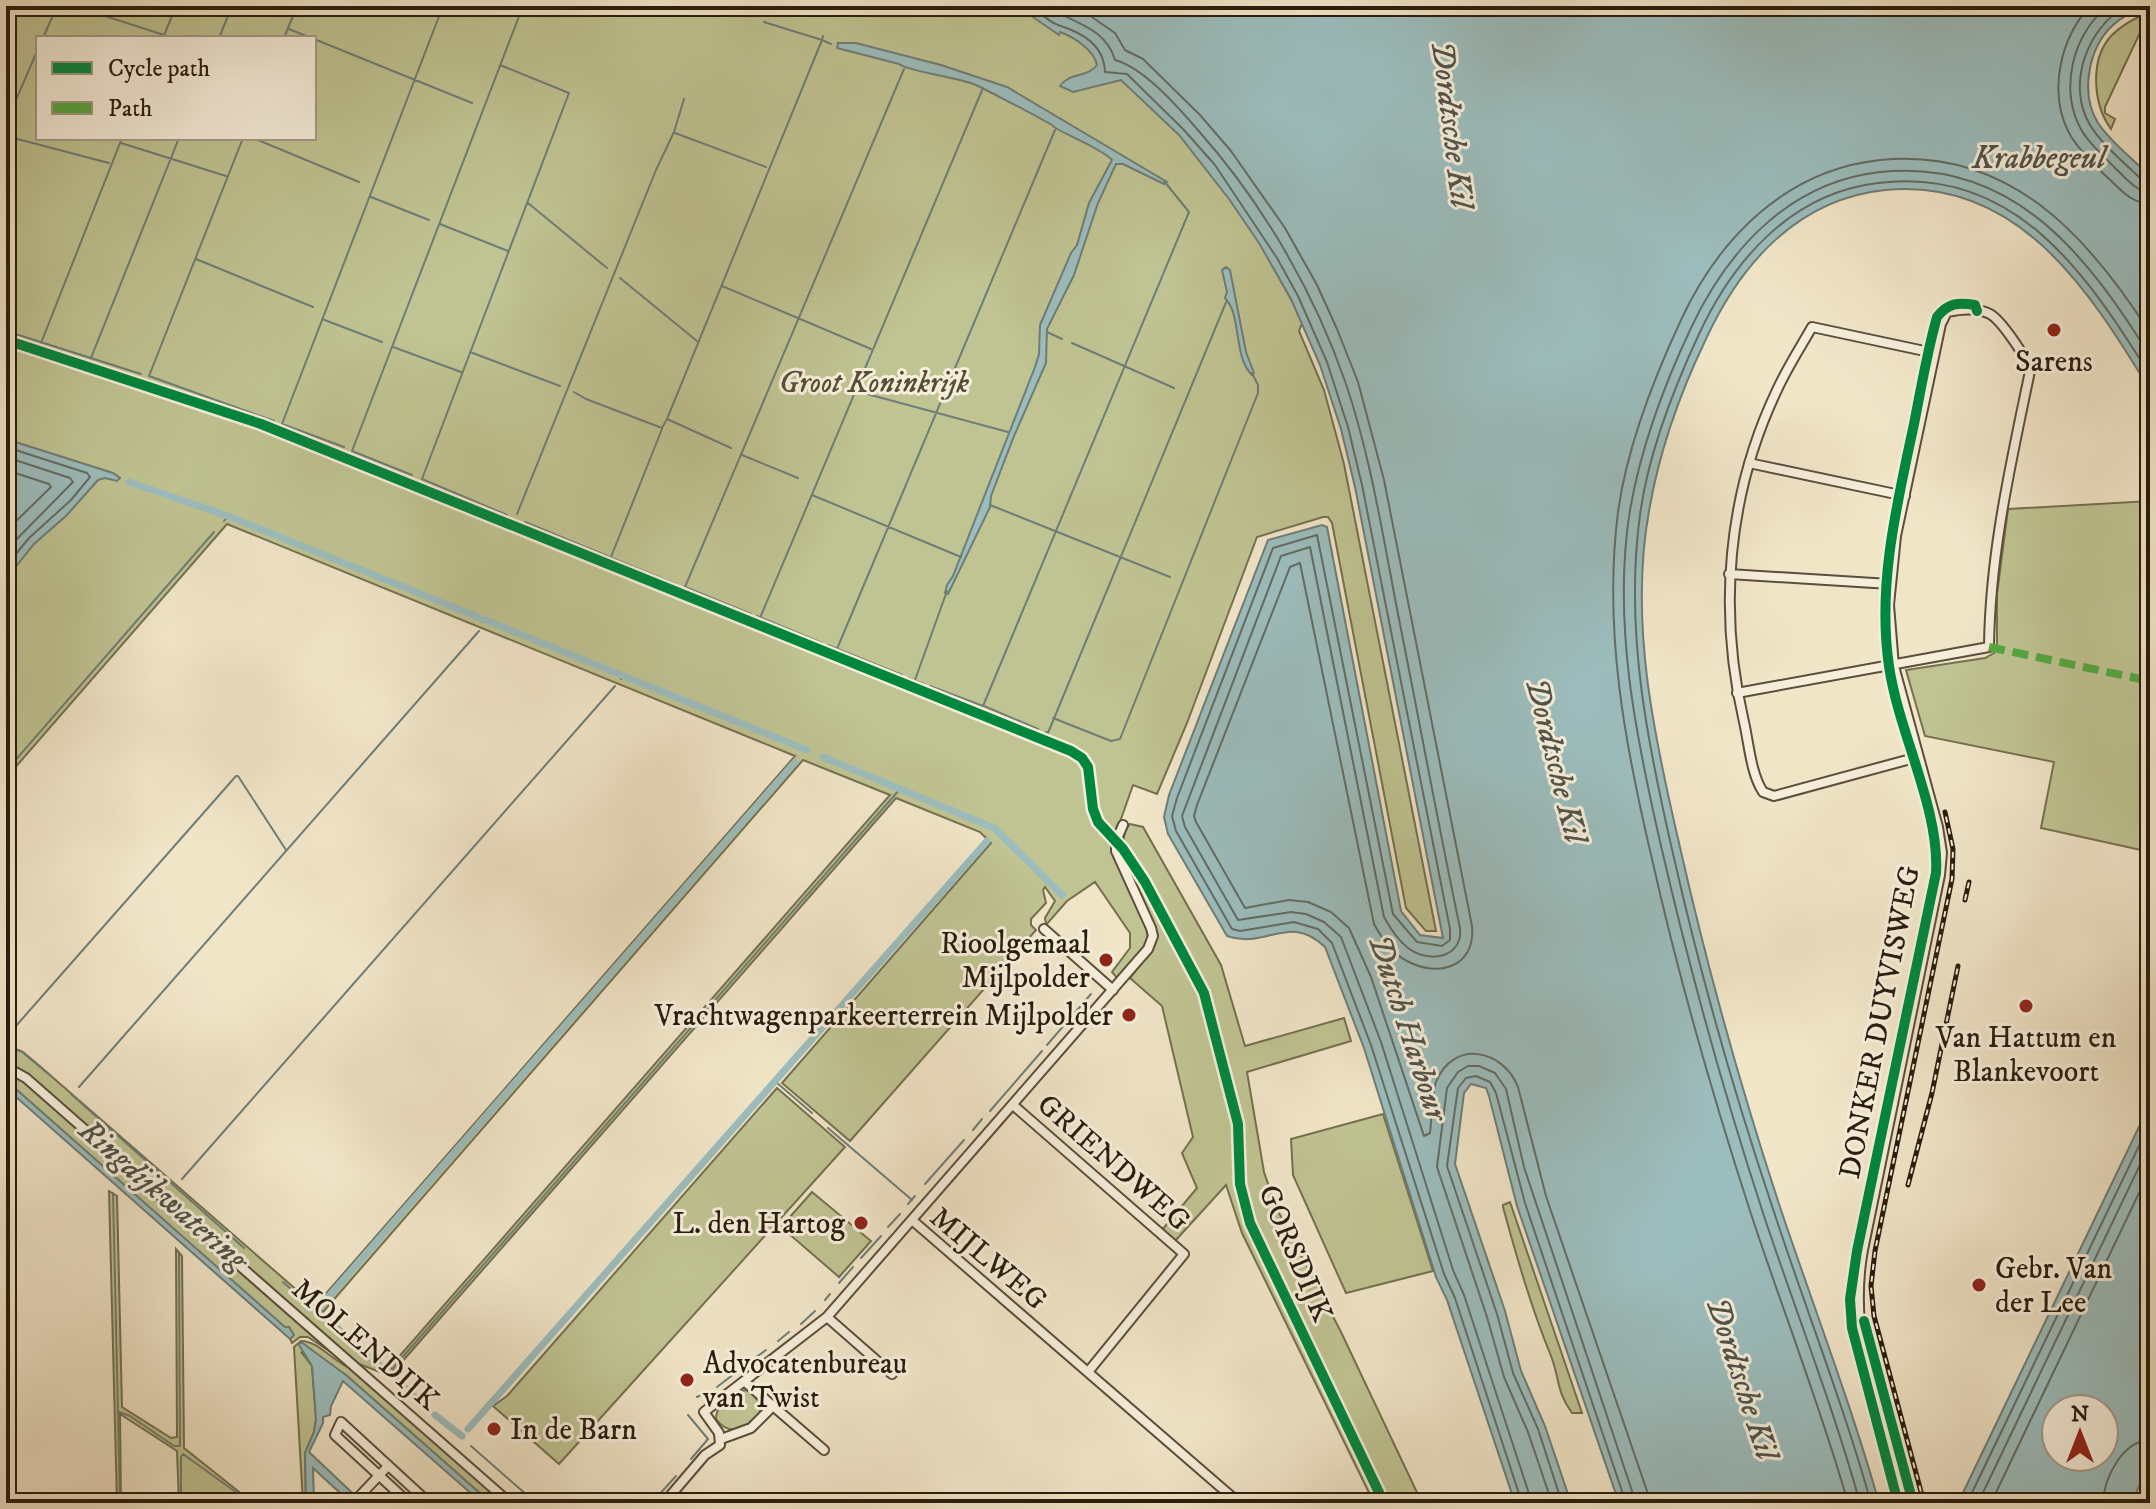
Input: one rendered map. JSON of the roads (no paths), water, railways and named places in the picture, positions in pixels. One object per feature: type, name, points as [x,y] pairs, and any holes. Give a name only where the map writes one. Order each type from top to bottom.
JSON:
[{"type":"street","name":"DONKER DUYVISWEG","points":[[1894,666],[1989,647],[1998,532],[2030,371],[2028,361],[1994,317],[1964,308],[1947,312],[1934,353],[1890,584],[1894,666],[1938,827],[1942,853],[1863,1250],[1857,1299],[1861,1348],[1902,1503]]},
{"type":"street","points":[[1918,757],[1768,796],[1759,787],[1737,693],[1730,632],[1729,574],[1734,529],[1749,463],[1776,391],[1812,327],[1934,353]]},
{"type":"street","points":[[1749,463],[1905,496]]},
{"type":"street","points":[[1729,574],[1890,584]]},
{"type":"street","points":[[1737,693],[1894,666]]},
{"type":"street","name":"GRIENDWEG","points":[[912,1220],[1148,949],[1153,936],[1116,851],[1116,841],[1123,825]]},
{"type":"street","points":[[1044,929],[1113,990]]},
{"type":"street","name":"MOLENDIJK","points":[[6,1067],[26,1078],[510,1503]]},
{"type":"street","name":"GRIENDWEG","points":[[1013,1105],[1184,1254],[1088,1372]]},
{"type":"street","name":"MIJLWEG","points":[[721,1439],[704,1412],[827,1317],[912,1220],[1239,1503]]},
{"type":"street","points":[[827,1317],[892,1374]]},
{"type":"street","points":[[744,1381],[824,1450]]},
{"type":"street","points":[[664,1503],[705,1455],[720,1445],[721,1439],[746,1431],[773,1406]]},
{"type":"street","points":[[409,1503],[335,1435],[341,1422],[422,1501]]},
{"type":"street","points":[[356,1500],[388,1466]]},
{"type":"water","points":[[1017,6],[2145,6],[2120,19],[2104,35],[2093,58],[2088,85],[2092,111],[2098,123],[2150,177],[2150,390],[2102,315],[2074,279],[2044,248],[2011,221],[1974,202],[1932,191],[1885,190],[1854,196],[1825,206],[1799,221],[1776,239],[1736,285],[1706,339],[1679,402],[1658,467],[1649,511],[1644,552],[1643,636],[1653,720],[1679,843],[1713,982],[1752,1119],[1879,1503],[1619,1503],[1517,1206],[1489,1096],[1486,1088],[1471,1084],[1464,1093],[1455,1164],[1505,1311],[1521,1371],[1545,1426],[1571,1503],[1515,1503],[1447,1300],[1436,1277],[1364,1048],[1325,947],[1300,932],[1254,939],[1227,936],[1168,834],[1164,817],[1169,795],[1268,540],[1322,525],[1327,527],[1401,911],[1420,935],[1443,938],[1355,487],[1341,429],[1320,365],[1291,299],[1259,243],[1179,135],[1121,80],[1073,92],[1060,86],[1068,79],[1093,69],[1097,65],[1095,59],[1077,41],[1060,32],[1059,35]]},
{"type":"water","points":[[838,43],[856,43],[941,65],[1007,87],[1167,182],[1164,184],[1123,164],[1116,164],[1098,203],[1074,275],[1047,329],[1046,363],[1014,436],[991,496],[990,507],[948,594],[945,593],[947,585],[1035,367],[1039,354],[1040,325],[1077,245],[1089,203],[1112,160],[976,85],[837,48]]},
{"type":"water","points":[[1226,267],[1230,270],[1252,375],[1242,358],[1234,315],[1225,298],[1227,292],[1222,270]]},
{"type":"water","points":[[6,439],[113,473],[120,478],[117,481],[98,480],[67,515],[34,544],[6,579]]},
{"type":"water","points":[[6,1085],[17,1090],[285,1327],[289,1327],[294,1335],[290,1339],[6,1091]]},
{"type":"water","points":[[2150,1104],[2150,1464],[2131,1503],[1958,1503]]},
{"type":"water","points":[[301,1342],[346,1375],[491,1503],[482,1503],[343,1381],[330,1415],[323,1417],[309,1452],[363,1503],[351,1503],[313,1468],[314,1503],[306,1503],[305,1453],[316,1419],[312,1366],[299,1345]]},
{"type":"waterway","points":[[44,36],[57,6]]},
{"type":"waterway","points":[[74,6],[164,35]]},
{"type":"waterway","points":[[164,36],[176,6]]},
{"type":"waterway","points":[[220,36],[232,6]]},
{"type":"waterway","points":[[285,36],[297,6]]},
{"type":"waterway","points":[[344,447],[282,424],[443,6]]},
{"type":"waterway","points":[[412,475],[352,451],[523,6]]},
{"type":"waterway","points":[[667,419],[822,40],[764,22]]},
{"type":"waterway","points":[[289,29],[306,36]]},
{"type":"waterway","points":[[823,36],[822,40],[831,44]]},
{"type":"waterway","points":[[316,40],[472,103]]},
{"type":"waterway","points":[[6,123],[36,54]]},
{"type":"waterway","points":[[500,65],[569,93],[422,479],[507,515]]},
{"type":"waterway","points":[[751,614],[685,587],[904,69]]},
{"type":"waterway","points":[[760,618],[983,88]]},
{"type":"waterway","points":[[517,514],[674,132],[684,99]]},
{"type":"waterway","points":[[837,649],[1055,130]]},
{"type":"waterway","points":[[675,133],[766,167]]},
{"type":"waterway","points":[[6,136],[109,163]]},
{"type":"waterway","points":[[41,343],[121,140]]},
{"type":"waterway","points":[[91,358],[178,140]]},
{"type":"waterway","points":[[242,140],[149,376],[274,421]]},
{"type":"waterway","points":[[258,140],[359,182]]},
{"type":"waterway","points":[[121,143],[226,176]]},
{"type":"waterway","points":[[930,686],[983,706],[1189,212],[1164,181]]},
{"type":"waterway","points":[[371,197],[429,220]]},
{"type":"waterway","points":[[528,203],[607,268]]},
{"type":"waterway","points":[[440,224],[508,251]]},
{"type":"waterway","points":[[196,259],[313,307]]},
{"type":"waterway","points":[[620,278],[697,341]]},
{"type":"waterway","points":[[722,286],[871,349]]},
{"type":"waterway","points":[[1046,732],[1227,300]]},
{"type":"waterway","points":[[322,319],[382,342]]},
{"type":"waterway","points":[[6,331],[141,374]]},
{"type":"waterway","points":[[1047,332],[1062,339]]},
{"type":"waterway","points":[[1072,343],[1174,388]]},
{"type":"waterway","points":[[393,347],[461,372]]},
{"type":"waterway","points":[[470,352],[560,386]]},
{"type":"waterway","points":[[1053,718],[1111,741],[1120,739],[1258,393],[1252,373]]},
{"type":"waterway","points":[[856,391],[1008,432]]},
{"type":"waterway","points":[[574,392],[662,428],[667,419],[731,448]]},
{"type":"waterway","points":[[611,557],[662,429]]},
{"type":"waterway","points":[[742,455],[798,478]]},
{"type":"waterway","points":[[129,482],[228,516],[807,750]]},
{"type":"waterway","points":[[812,495],[961,557]]},
{"type":"waterway","points":[[990,505],[1170,577]]},
{"type":"waterway","points":[[224,521],[228,516]]},
{"type":"waterway","points":[[525,522],[675,584]]},
{"type":"waterway","points":[[6,771],[214,532]]},
{"type":"waterway","points":[[915,680],[947,591]]},
{"type":"waterway","points":[[757,616],[822,643]]},
{"type":"waterway","points":[[482,622],[483,618]]},
{"type":"waterway","points":[[79,1087],[479,631]]},
{"type":"waterway","points":[[828,645],[902,675]]},
{"type":"waterway","points":[[621,679],[623,675]]},
{"type":"waterway","points":[[908,678],[924,684]]},
{"type":"waterway","name":"Ringdijkwatering","points":[[182,1179],[615,686]]},
{"type":"waterway","points":[[984,706],[1038,729]]},
{"type":"waterway","points":[[823,757],[994,828],[1062,895]]},
{"type":"waterway","points":[[316,1311],[795,762]]},
{"type":"waterway","points":[[8,1035],[236,776],[286,850]]},
{"type":"waterway","points":[[393,1368],[900,789]]},
{"type":"waterway","points":[[468,1429],[987,841]]},
{"type":"waterway","points":[[1047,1045],[1091,994]]},
{"type":"waterway","points":[[6,1048],[21,1051],[51,1076]]},
{"type":"waterway","points":[[990,1111],[1042,1051]]},
{"type":"waterway","points":[[776,1082],[812,1113]]},
{"type":"waterway","name":"Ringdijkwatering","points":[[71,1094],[244,1248]]},
{"type":"waterway","points":[[973,1130],[982,1119]]},
{"type":"waterway","points":[[828,1128],[912,1200]]},
{"type":"waterway","points":[[925,1184],[964,1140]]},
{"type":"waterway","name":"Ringdijkwatering","points":[[113,1193],[120,1503]]},
{"type":"waterway","points":[[908,1204],[915,1196]]},
{"type":"waterway","points":[[888,1227],[900,1214]]},
{"type":"waterway","points":[[861,1258],[881,1236]]},
{"type":"waterway","points":[[119,1412],[174,1446],[180,1446],[179,1254]]},
{"type":"waterway","points":[[839,1283],[853,1267]]},
{"type":"waterway","points":[[283,1282],[309,1305]]},
{"type":"waterway","points":[[825,1300],[830,1294]]},
{"type":"waterway","points":[[307,1307],[309,1305],[391,1375]]},
{"type":"waterway","points":[[801,1324],[815,1311]]},
{"type":"waterway","points":[[778,1341],[789,1332]]},
{"type":"waterway","points":[[755,1358],[766,1350]]},
{"type":"waterway","points":[[717,1387],[743,1367]]},
{"type":"waterway","points":[[398,1382],[424,1405]]},
{"type":"waterway","points":[[697,1397],[707,1392]]},
{"type":"waterway","points":[[435,1415],[462,1436]]},
{"type":"waterway","points":[[688,1415],[708,1439],[691,1459]]},
{"type":"waterway","points":[[471,1446],[528,1496]]},
{"type":"waterway","points":[[181,1503],[183,1454],[251,1503]]},
{"type":"waterway","points":[[658,1496],[676,1476]]},
{"type":"railway","points":[[1924,1503],[1874,1316],[1871,1286],[1875,1251],[1952,879],[1953,849],[1945,812]]},
{"type":"railway","points":[[1965,900],[1969,882]]},
{"type":"railway","points":[[1908,1185],[1932,1093],[1958,966]]},
{"type":"place","name":"Sarens","points":[[2054,330]]},
{"type":"place","name":"Rioolgemaal Mijlpolder","points":[[1106,960]]},
{"type":"place","name":"Van Hattum en Blankevoort","points":[[2026,1006]]},
{"type":"place","name":"Vrachtwagenparkeerterrein Mijlpolder","points":[[1129,1015]]},
{"type":"place","name":"L. den Hartog","points":[[861,1223]]},
{"type":"place","name":"Gebr. Van der Lee","points":[[1979,1285]]},
{"type":"place","name":"Advocatenbureau van Twist","points":[[687,1380]]},
{"type":"place","name":"In de Barn","points":[[494,1429]]},
{"type":"water label","name":"Dordtsche Kil","points":[[1453,124]]},
{"type":"water label","name":"Krabbegeul","points":[[2039,157]]},
{"type":"water label","name":"Dordtsche Kil","points":[[1557,760]]},
{"type":"water label","name":"Dutch Harbour","points":[[1409,1027]]},
{"type":"water label","name":"Dordtsche Kil","points":[[1743,1378]]},
{"type":"park label","name":"Groot Koninkrijk","points":[[874,382]]}]
